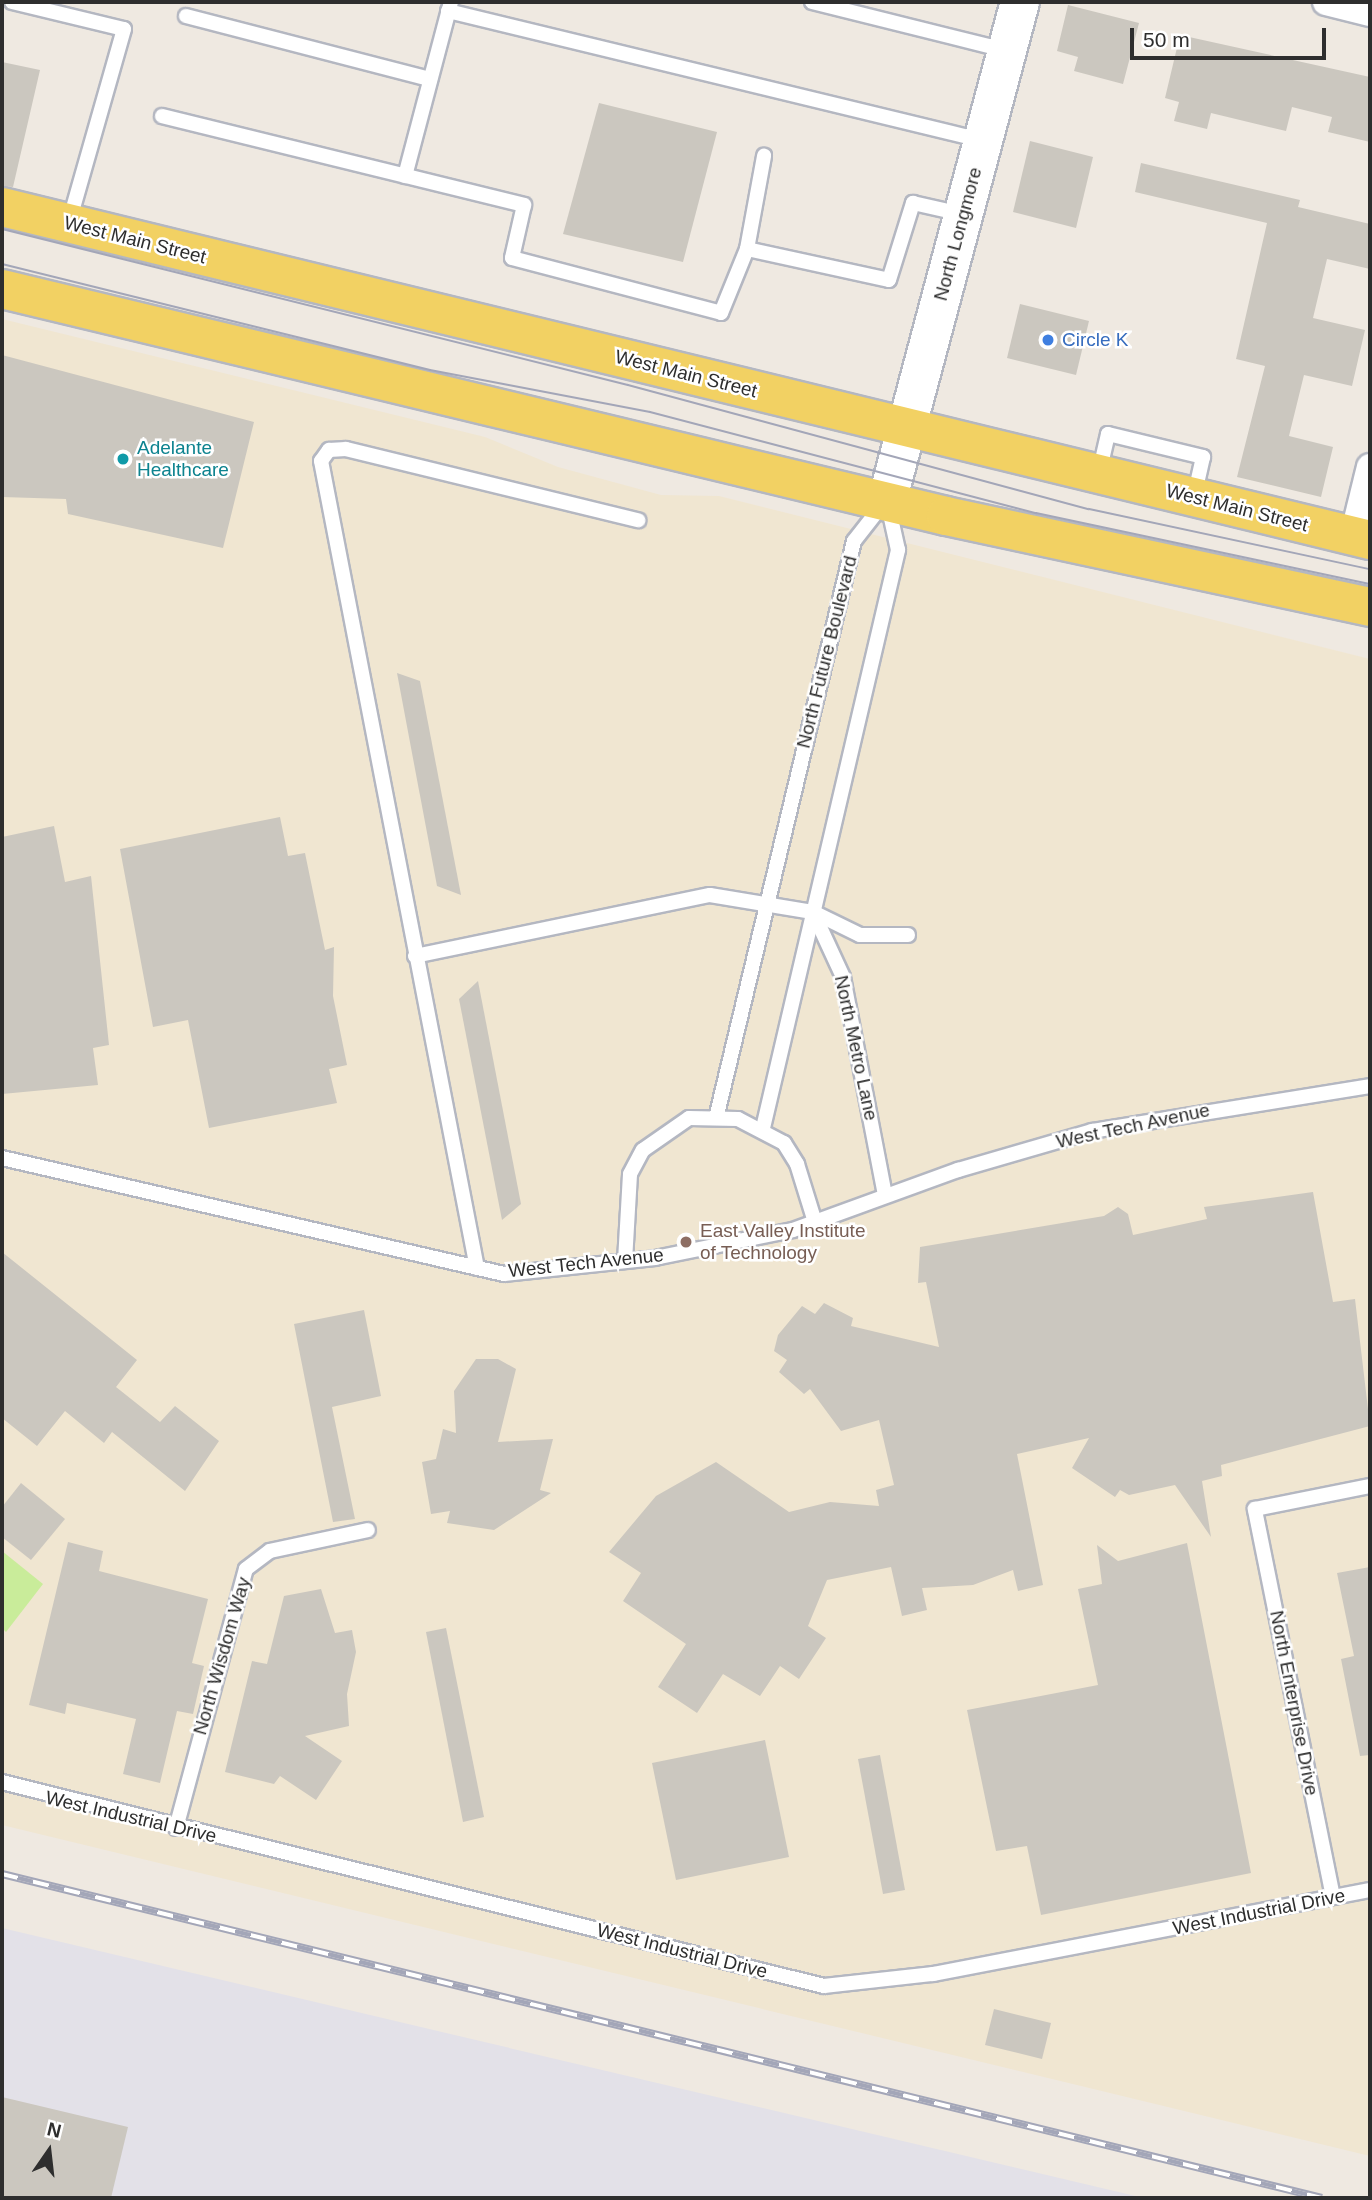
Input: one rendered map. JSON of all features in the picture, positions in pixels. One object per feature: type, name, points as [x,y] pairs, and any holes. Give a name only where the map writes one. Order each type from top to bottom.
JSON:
[{"type":"main road","name":"West Main Street","points":[[2,207],[1362,538]]},
{"type":"main road","points":[[2,289],[891,483],[1370,607]]},
{"type":"street","name":"North Longmore","points":[[891,483],[1020,2]]},
{"type":"street","points":[[1326,2],[1370,13]]},
{"type":"street","points":[[1362,538],[1370,467]]},
{"type":"lane","points":[[12,2],[124,29],[69,223]]},
{"type":"lane","points":[[812,2],[1007,50]]},
{"type":"lane","points":[[405,176],[450,6],[984,140]]},
{"type":"lane","points":[[186,16],[430,79]]},
{"type":"lane","points":[[162,116],[524,205],[512,258],[721,313],[747,249],[764,156]]},
{"type":"lane","points":[[747,249],[889,280],[913,203],[964,214]]},
{"type":"lane","points":[[1098,475],[1108,434],[1203,457],[1194,498]]},
{"type":"lane","points":[[477,1268],[321,461],[329,450],[346,449],[638,520]]},
{"type":"lane","points":[[763,1128],[898,550],[891,483]]},
{"type":"lane","name":"North Future Boulevard","points":[[717,1114],[854,541],[891,483]]},
{"type":"lane","points":[[415,956],[710,895],[766,901],[813,912],[860,935],[908,935]]},
{"type":"lane","name":"North Metro Lane","points":[[813,912],[843,977],[886,1195]]},
{"type":"lane","name":"West Tech Avenue","points":[[2,1158],[504,1274],[625,1261],[815,1222],[886,1195],[1093,1131],[1370,1086]]},
{"type":"lane","points":[[625,1261],[625,1199],[643,1150],[689,1118],[717,1114],[763,1128],[797,1164],[815,1222]]},
{"type":"lane","name":"North Enterprise Drive","points":[[1333,1897],[1255,1509],[1370,1486]]},
{"type":"lane","name":"North Wisdom Way","points":[[176,1828],[246,1569],[270,1551],[368,1530]]},
{"type":"lane","name":"West Industrial Drive","points":[[2,1782],[176,1828],[824,1986],[933,1974],[1370,1890]]},
{"type":"shaded area","name":"East Valley Institute of Technology","points":[[2,319],[485,437],[558,467],[661,495],[719,496],[1370,659],[1370,2156],[2,1825]]},
{"type":"shaded area","points":[[2,1928],[1144,2198],[2,2198]]},
{"type":"green space","points":[[2,1551],[43,1584],[6,1632],[2,1628]]},
{"type":"building","points":[[1068,5],[1139,23],[1123,84],[1074,71],[1078,57],[1057,51]]},
{"type":"building","points":[[1180,35],[1370,77],[1370,142],[1328,132],[1332,117],[1292,107],[1286,131],[1211,113],[1207,129],[1174,121],[1179,102],[1165,98]]},
{"type":"building","points":[[2,62],[40,70],[13,187],[2,186]]},
{"type":"building","points":[[599,103],[717,132],[683,262],[563,234]]},
{"type":"building","points":[[1030,141],[1093,157],[1076,228],[1013,212]]},
{"type":"building","points":[[1141,163],[1300,200],[1298,207],[1370,224],[1370,269],[1327,259],[1313,318],[1365,330],[1352,386],[1304,375],[1289,436],[1333,447],[1321,497],[1237,477],[1265,366],[1236,359],[1267,223],[1135,192]]},
{"type":"building","name":"Circle K","points":[[1020,304],[1089,321],[1076,375],[1007,358]]},
{"type":"building","name":"Adelante Healthcare","points":[[2,355],[254,422],[223,548],[68,514],[66,499],[2,497]]},
{"type":"building","points":[[397,673],[420,681],[461,895],[437,886]]},
{"type":"building","points":[[280,817],[288,856],[305,853],[325,950],[334,947],[333,996],[347,1065],[329,1069],[337,1103],[209,1128],[188,1020],[153,1027],[120,849]]},
{"type":"building","points":[[54,826],[65,882],[91,876],[109,1045],[93,1048],[98,1085],[2,1094],[2,837]]},
{"type":"building","points":[[478,981],[521,1204],[502,1220],[459,999]]},
{"type":"building","points":[[1313,1192],[1333,1302],[1355,1299],[1370,1426],[1221,1465],[1222,1476],[1202,1481],[1211,1537],[1175,1485],[1129,1495],[1120,1490],[1115,1497],[1072,1468],[1089,1438],[1017,1454],[1043,1585],[1018,1591],[1013,1570],[973,1585],[922,1588],[927,1610],[902,1616],[891,1567],[827,1580],[808,1626],[826,1638],[799,1679],[780,1666],[760,1696],[723,1674],[697,1713],[658,1687],[686,1644],[623,1601],[641,1573],[609,1552],[656,1496],[716,1462],[789,1512],[830,1502],[879,1506],[876,1490],[894,1485],[879,1420],[841,1431],[810,1389],[804,1394],[779,1372],[787,1360],[774,1351],[778,1335],[802,1306],[815,1314],[824,1303],[853,1318],[851,1326],[939,1347],[926,1282],[918,1283],[920,1247],[1104,1216],[1118,1207],[1128,1214],[1133,1235],[1207,1219],[1204,1207]]},
{"type":"building","points":[[2,1252],[137,1360],[116,1387],[160,1422],[175,1406],[219,1441],[185,1491],[112,1432],[104,1443],[65,1411],[37,1446],[2,1418]]},
{"type":"building","points":[[364,1310],[381,1396],[332,1407],[355,1519],[333,1522],[294,1324]]},
{"type":"building","points":[[476,1359],[498,1359],[516,1369],[498,1442],[553,1439],[540,1490],[551,1493],[494,1530],[447,1523],[450,1511],[431,1514],[422,1462],[436,1459],[443,1429],[456,1433],[454,1391]]},
{"type":"building","points":[[21,1483],[65,1519],[31,1560],[2,1537],[2,1507]]},
{"type":"building","points":[[68,1542],[103,1551],[99,1571],[208,1599],[192,1663],[204,1666],[193,1714],[177,1711],[160,1783],[123,1774],[136,1719],[67,1703],[65,1714],[29,1705]]},
{"type":"building","points":[[1187,1543],[1251,1873],[1041,1915],[1027,1846],[996,1851],[967,1710],[1098,1685],[1078,1589],[1102,1584],[1097,1545],[1118,1561]]},
{"type":"building","points":[[1370,1567],[1370,1755],[1360,1756],[1341,1659],[1354,1656],[1337,1573]]},
{"type":"building","points":[[321,1589],[335,1633],[352,1630],[356,1652],[347,1694],[349,1726],[305,1736],[342,1761],[316,1800],[280,1776],[274,1784],[225,1772],[252,1661],[267,1664],[284,1596]]},
{"type":"building","points":[[446,1628],[484,1817],[463,1822],[426,1632]]},
{"type":"building","points":[[765,1740],[789,1857],[676,1880],[652,1763]]},
{"type":"building","points":[[880,1755],[905,1890],[883,1894],[858,1759]]},
{"type":"building","points":[[994,2009],[1051,2023],[1042,2059],[985,2045]]},
{"type":"building","points":[[2,2097],[128,2127],[111,2198],[2,2198]]},
{"type":"tram line","points":[[2,229],[628,385],[1089,509],[1370,569]]},
{"type":"tram line","points":[[2,264],[430,370],[650,412],[1036,513],[1370,584]]},
{"type":"railway","points":[[2,1874],[1322,2198]]},
{"type":"place","name":"Circle K","points":[[1048,340]]},
{"type":"place","name":"Adelante Healthcare","points":[[123,459]]},
{"type":"place","name":"East Valley Institute of Technology","points":[[686,1242]]}]
